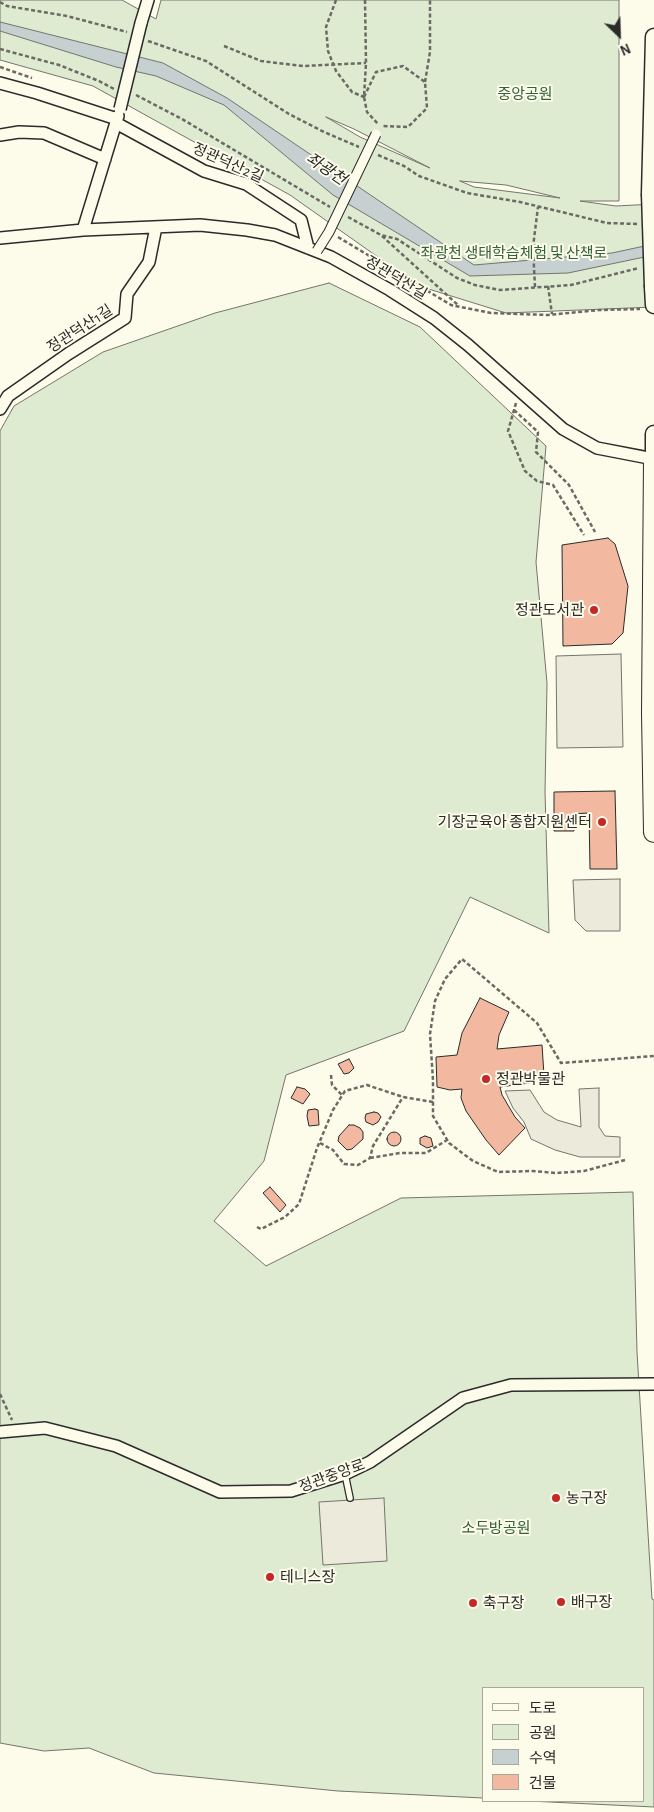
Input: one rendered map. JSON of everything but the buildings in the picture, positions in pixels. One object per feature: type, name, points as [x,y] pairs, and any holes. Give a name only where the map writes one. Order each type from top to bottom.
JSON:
[{"type":"highway","points":[[654,459],[652,712],[654,832]]},
{"type":"main road","points":[[649,307],[653,287],[650,194],[654,37]]},
{"type":"main road","points":[[654,434],[654,459]]},
{"type":"street","points":[[83,230],[118,117],[148,0]]},
{"type":"street","name":"정관덕산2길","points":[[0,83],[118,117],[204,171],[246,184],[301,220],[312,250]]},
{"type":"street","points":[[0,136],[19,132],[44,133],[105,159]]},
{"type":"street","points":[[312,250],[329,232],[376,134]]},
{"type":"street","name":"정관덕산길","points":[[0,238],[83,230],[200,225],[275,235],[331,257],[390,290],[434,318],[563,429],[596,448],[654,459]]},
{"type":"street","name":"정관덕산1길","points":[[0,409],[8,396],[68,354],[125,318],[126,294],[149,262],[156,227]]},
{"type":"street","name":"정관중앙로","points":[[0,1432],[45,1428],[116,1446],[220,1492],[291,1491],[345,1474],[370,1462],[463,1398],[511,1385],[654,1384]]},
{"type":"lane","points":[[345,1474],[350,1498]]},
{"type":"path","points":[[336,0],[326,27],[328,51],[336,71],[352,92],[364,97]]},
{"type":"path","points":[[365,0],[366,64],[364,97],[368,112],[382,126],[408,127],[426,108],[425,82],[430,52],[430,0]]},
{"type":"path","points":[[0,2],[7,6],[67,16],[128,33]]},
{"type":"path","points":[[143,39],[206,61],[289,114],[324,132],[360,147]]},
{"type":"path","points":[[224,46],[261,61],[303,66],[366,64]]},
{"type":"path","points":[[0,49],[59,65],[99,80],[118,91]]},
{"type":"path","points":[[364,97],[376,72],[403,66],[425,82]]},
{"type":"path","points":[[133,94],[182,119],[332,208]]},
{"type":"path","points":[[377,155],[404,166],[419,176],[467,193],[538,206],[607,223],[646,225]]},
{"type":"path","points":[[535,287],[533,247],[538,206]]},
{"type":"path","points":[[347,216],[380,235],[461,307]]},
{"type":"path","points":[[329,232],[451,305],[491,313],[552,314],[649,307]]},
{"type":"path","points":[[380,235],[397,239],[458,278],[500,290],[571,285],[645,266]]},
{"type":"path","points":[[548,286],[552,314]]},
{"type":"path","points":[[519,392],[508,431],[525,471],[537,481],[553,485],[584,536]]},
{"type":"path","points":[[514,410],[538,432],[536,452],[569,485],[595,532]]},
{"type":"path","points":[[625,1160],[584,1171],[556,1173],[532,1171],[498,1172],[473,1161],[449,1144],[433,1116],[430,1034],[435,1001],[446,979],[462,959],[537,1023],[561,1063],[654,1056]]},
{"type":"path","points":[[331,1074],[332,1085],[342,1095]]},
{"type":"path","points":[[257,1227],[261,1229],[285,1218],[298,1204],[320,1143],[345,1090],[368,1085],[403,1097],[433,1102]]},
{"type":"path","points":[[370,1158],[373,1146],[403,1097]]},
{"type":"path","points":[[320,1143],[333,1150],[344,1164],[358,1165],[370,1158],[400,1153],[426,1153],[447,1140]]},
{"type":"path","points":[[0,1394],[18,1430]]},
{"type":"green space","points":[[0,0],[122,0],[156,19],[161,0],[619,0],[619,201],[580,201],[616,206],[654,204],[654,307],[506,313],[419,286],[290,195],[93,86],[0,60]],"holes":[[[326,117],[354,129],[430,168],[360,137]],[[460,181],[506,185],[560,198],[474,187]]]},
{"type":"green space","name":"소두방공원","points":[[329,283],[420,327],[546,446],[536,562],[547,683],[545,792],[549,933],[470,897],[404,1031],[286,1075],[264,1161],[214,1221],[266,1266],[401,1198],[633,1192],[637,1352],[652,1599],[654,1600],[654,1807],[550,1802],[644,1802],[644,1687],[482,1687],[482,1798],[338,1791],[154,1773],[89,1748],[44,1751],[0,1743],[0,431],[14,406],[103,352],[215,313]]},
{"type":"shaded area","points":[[621,654],[623,747],[557,748],[556,656]]},
{"type":"shaded area","points":[[620,879],[620,931],[586,931],[575,920],[573,880]]},
{"type":"shaded area","points":[[599,1088],[599,1127],[605,1136],[620,1137],[620,1157],[580,1157],[555,1150],[531,1139],[524,1122],[513,1108],[505,1091],[530,1090],[544,1112],[557,1120],[581,1127],[579,1089]]},
{"type":"shaded area","points":[[384,1498],[387,1561],[323,1565],[319,1502]]},
{"type":"water","name":"좌광천","points":[[0,22],[163,63],[227,98],[474,265],[612,253],[654,244],[654,255],[568,273],[470,276],[333,195],[224,105],[156,76],[116,67],[0,31]]},
{"type":"place","name":"정관도서관","points":[[594,610]]},
{"type":"place","name":"기장군육아 종합지원센터","points":[[602,822]]},
{"type":"place","name":"정관박물관","points":[[486,1079]]},
{"type":"place","name":"농구장","points":[[556,1498]]},
{"type":"place","name":"테니스장","points":[[270,1577]]},
{"type":"place","name":"배구장","points":[[561,1602]]},
{"type":"place","name":"축구장","points":[[473,1603]]},
{"type":"park label","name":"중앙공원","points":[[525,94]]},
{"type":"park label","name":"좌광천 생태학습체험 및 산책로","points":[[514,253]]}]
